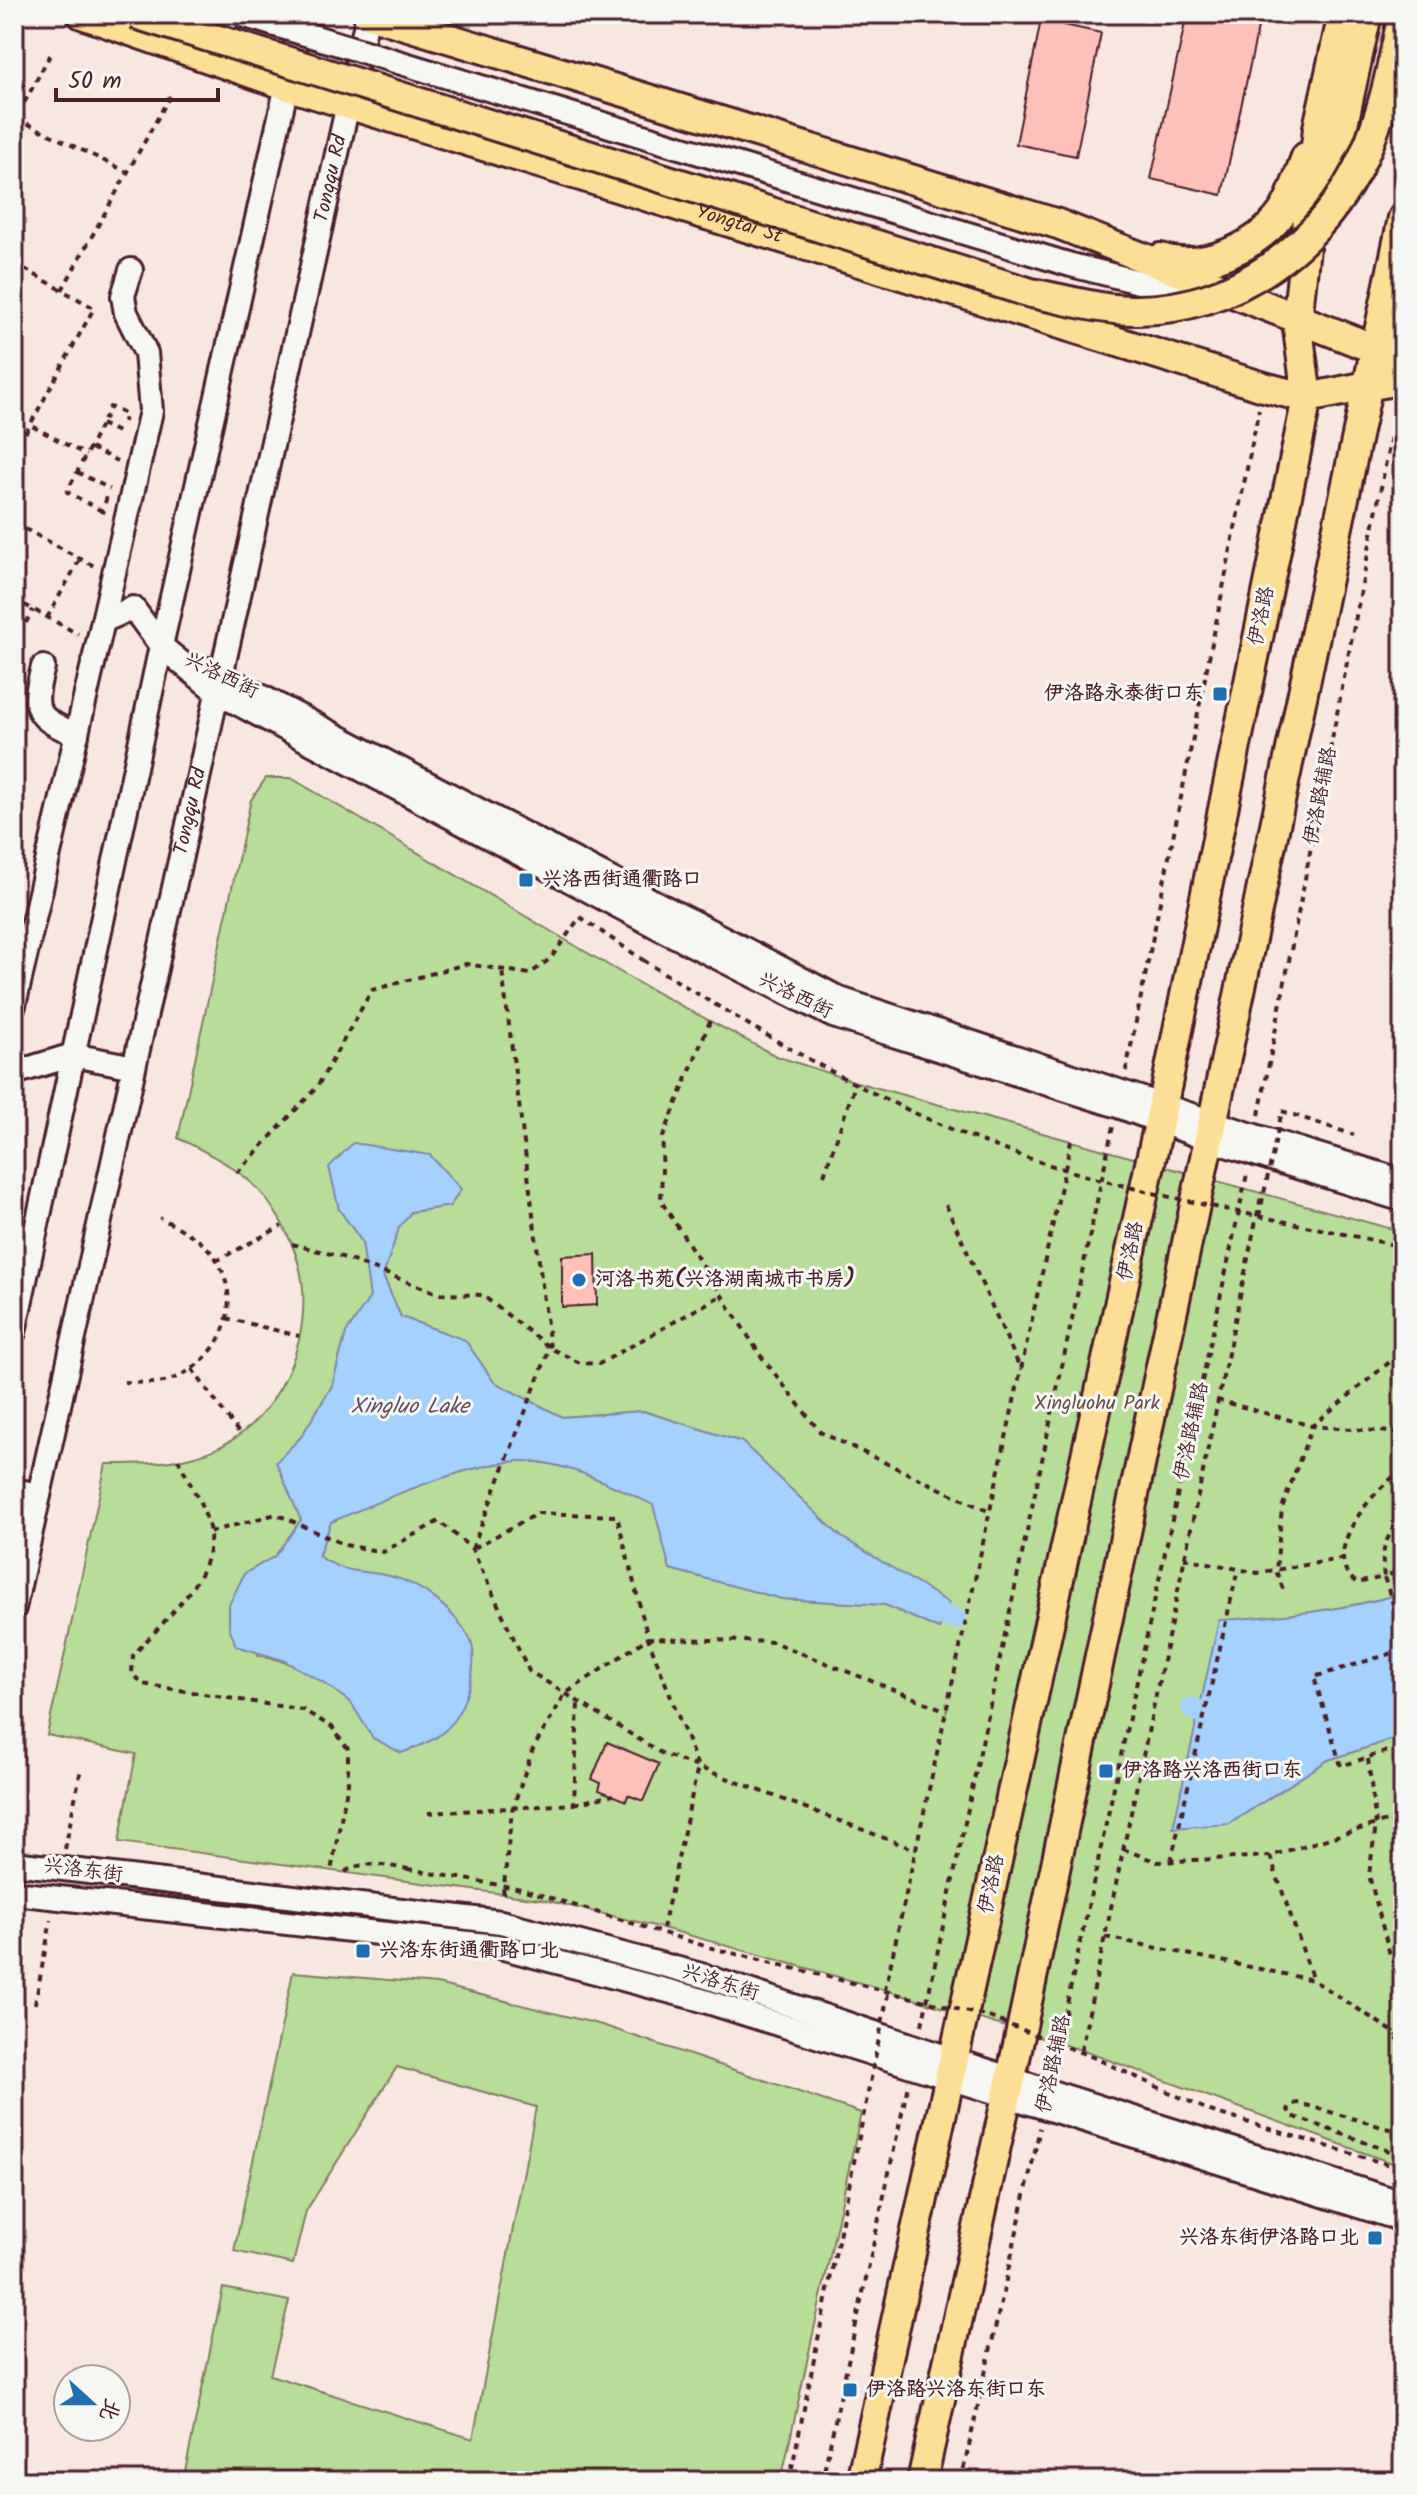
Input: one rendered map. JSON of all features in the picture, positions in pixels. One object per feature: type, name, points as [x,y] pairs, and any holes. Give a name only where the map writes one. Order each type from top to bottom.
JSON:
[{"type":"main road","name":"Yongtai St","points":[[82,14],[286,85],[1264,387],[1307,398],[1370,389],[1403,378]]},
{"type":"main road","points":[[135,14],[1031,293],[1131,310],[1167,309],[1230,290],[1307,241],[1364,158],[1380,113],[1403,14]]},
{"type":"main road","points":[[369,14],[1058,224],[1168,261],[1210,260],[1256,239],[1283,212],[1331,129],[1367,14]]},
{"type":"main road","points":[[1297,321],[1331,129],[1343,14]]},
{"type":"main road","points":[[922,2481],[1009,2087],[1370,389],[1390,355],[1403,218]]},
{"type":"main road","points":[[1058,224],[1297,321],[1390,355]]},
{"type":"main road","name":"伊洛路","points":[[861,2481],[1161,1114],[1307,398],[1297,321]]},
{"type":"street","points":[[239,14],[1071,265],[1297,321]]},
{"type":"street","points":[[14,1332],[161,646],[303,14]]},
{"type":"street","name":"Tongqu Rd","points":[[14,1608],[369,14]]},
{"type":"street","points":[[14,1005],[24,920],[77,735],[151,411],[146,353],[126,313],[123,296],[131,270]]},
{"type":"street","name":"兴洛西街","points":[[103,621],[133,608],[161,646],[220,684],[661,929],[833,1016],[1120,1098],[1403,1200]]},
{"type":"street","points":[[43,667],[34,701],[40,715],[77,735]]},
{"type":"street","points":[[14,1073],[73,1055],[134,1067]]},
{"type":"street","name":"兴洛西街","points":[[1253,1145],[1403,1181]]},
{"type":"street","points":[[14,1490],[39,1495]]},
{"type":"street","name":"兴洛东街","points":[[14,1863],[501,1922],[701,1975],[952,2069]]},
{"type":"street","name":"兴洛东街","points":[[14,1893],[496,1946],[952,2069],[1403,2220]]},
{"type":"street","name":"兴洛东街","points":[[1046,2100],[1403,2203]]},
{"type":"path","points":[[50,55],[15,120],[127,172]]},
{"type":"path","points":[[62,290],[170,96]]},
{"type":"path","points":[[14,263],[94,308],[14,454]]},
{"type":"path","name":"伊洛路辅路","points":[[961,2481],[1253,1145],[1403,378]]},
{"type":"path","points":[[997,1672],[1120,1098],[1264,387]]},
{"type":"path","points":[[116,469],[125,414],[110,407],[67,492],[125,524]]},
{"type":"path","points":[[101,424],[122,434]]},
{"type":"path","points":[[30,425],[86,455]]},
{"type":"path","points":[[90,447],[117,461]]},
{"type":"path","points":[[77,472],[110,489]]},
{"type":"path","points":[[102,511],[114,477]]},
{"type":"path","points":[[15,525],[113,576]]},
{"type":"path","points":[[47,618],[80,559]]},
{"type":"path","points":[[14,599],[98,645]]},
{"type":"path","points":[[14,644],[33,610]]},
{"type":"path","points":[[237,1173],[317,1087],[372,990],[466,964],[530,974],[551,958],[580,917],[792,1053],[927,1119],[1024,1156],[1093,1177],[1403,1247]]},
{"type":"path","points":[[472,1549],[550,1348],[502,970]]},
{"type":"path","points":[[710,1021],[663,1137],[661,1201],[761,1356],[820,1432],[992,1513]]},
{"type":"path","points":[[824,1175],[856,1082]]},
{"type":"path","points":[[1259,1216],[1282,1111],[1354,1135]]},
{"type":"path","points":[[789,2481],[886,1992],[1071,1141]]},
{"type":"path","points":[[1081,2050],[1262,1192]]},
{"type":"path","points":[[946,1205],[1022,1371]]},
{"type":"path","points":[[124,1382],[164,1382],[192,1369],[222,1338],[230,1305],[221,1266],[193,1235],[160,1218]]},
{"type":"path","points":[[216,1261],[282,1226]]},
{"type":"path","points":[[292,1244],[402,1277],[440,1294],[482,1295],[550,1348],[580,1363],[599,1364],[722,1295]]},
{"type":"path","points":[[226,1318],[299,1336]]},
{"type":"path","points":[[1283,1589],[1276,1571],[1282,1508],[1312,1426],[1403,1351]]},
{"type":"path","points":[[192,1369],[239,1433]]},
{"type":"path","points":[[1217,1400],[1312,1426],[1403,1433]]},
{"type":"path","points":[[178,1459],[210,1532],[201,1574],[133,1656],[132,1673],[142,1684],[303,1710],[332,1727],[348,1749],[348,1783],[331,1871]]},
{"type":"path","points":[[1403,1470],[1369,1497],[1353,1520],[1346,1558],[1349,1577],[1357,1583],[1403,1569]]},
{"type":"path","points":[[472,1549],[538,1513],[617,1516],[648,1638],[698,1767],[663,1928]]},
{"type":"path","points":[[210,1532],[276,1514],[345,1545],[383,1552],[439,1521],[472,1549],[529,1671],[661,1753],[916,1850]]},
{"type":"path","points":[[1403,1516],[1384,1540],[1384,1577],[1403,1634]]},
{"type":"path","points":[[1184,1558],[1258,1573],[1346,1558]]},
{"type":"path","points":[[1171,1861],[1238,1569]]},
{"type":"path","points":[[503,1894],[512,1810],[533,1749],[565,1694],[648,1638],[773,1642],[947,1711]]},
{"type":"path","points":[[1403,1650],[1314,1677],[1341,1766],[1403,1746]]},
{"type":"path","points":[[574,1804],[578,1702]]},
{"type":"path","points":[[1368,1757],[1376,1825],[1369,1875],[1390,1955],[1403,1977]]},
{"type":"path","points":[[65,1849],[81,1769]]},
{"type":"path","points":[[428,1813],[574,1804],[613,1795]]},
{"type":"path","points":[[1123,1849],[1157,1862],[1270,1856],[1403,1816]]},
{"type":"path","points":[[1270,1856],[1313,1980]]},
{"type":"path","points":[[345,1872],[355,1865],[364,1864],[522,1889],[708,1947],[989,2017],[1095,2058],[1210,2111],[1403,2169]]},
{"type":"path","points":[[35,2004],[51,1920]]},
{"type":"path","points":[[1105,1937],[1313,1980],[1403,2038]]},
{"type":"path","points":[[1396,2035],[1403,2048]]},
{"type":"path","points":[[1403,2133],[1299,2103],[1291,2104],[1288,2110],[1292,2116],[1403,2156]]},
{"type":"green space","name":"Xingluohu Park","points":[[266,778],[291,778],[642,985],[776,1056],[856,1082],[1403,1232],[1403,1593],[1335,1608],[1220,1621],[1229,1824],[1328,1760],[1403,1736],[1403,2167],[1081,2050],[885,1990],[663,1928],[540,1899],[119,1842],[136,1754],[47,1735],[106,1464],[183,1459],[208,1452],[250,1426],[281,1386],[292,1363],[303,1314],[302,1278],[295,1254],[286,1231],[267,1200],[237,1171],[178,1138],[251,800]],"holes":[[[450,1206],[411,1212],[399,1227],[383,1276],[401,1317],[465,1340],[494,1382],[562,1417],[643,1411],[741,1442],[840,1536],[948,1603],[938,1629],[886,1605],[782,1599],[670,1569],[654,1505],[571,1469],[519,1461],[449,1476],[331,1522],[318,1557],[349,1573],[394,1577],[373,1738],[353,1705],[334,1687],[296,1667],[258,1655],[244,1574],[275,1556],[301,1520],[277,1462],[301,1437],[332,1386],[346,1333],[371,1297],[362,1242],[339,1209]]]},
{"type":"green space","points":[[293,1972],[437,1984],[602,2025],[861,2113],[781,2481],[183,2481],[223,2288],[289,2301],[270,2375],[473,2439],[536,2107],[397,2067],[306,2211],[293,2264],[234,2251]]},
{"type":"water","name":"Xingluo Lake","points":[[353,1143],[430,1155],[461,1189],[450,1206],[411,1212],[399,1228],[383,1276],[401,1317],[465,1340],[494,1382],[562,1417],[643,1411],[742,1442],[840,1536],[949,1603],[939,1629],[885,1605],[782,1599],[670,1569],[653,1505],[571,1469],[519,1461],[449,1476],[331,1522],[318,1556],[348,1570],[382,1574],[415,1586],[446,1608],[463,1627],[474,1656],[468,1690],[451,1724],[435,1738],[401,1753],[373,1738],[351,1703],[323,1682],[283,1660],[236,1646],[229,1626],[229,1605],[244,1574],[275,1556],[301,1520],[276,1462],[301,1437],[332,1386],[346,1333],[370,1297],[362,1242],[339,1209],[329,1167]]},
{"type":"water","points":[[1403,1593],[1403,1736],[1328,1760],[1229,1824],[1173,1828],[1219,1620],[1335,1608]]},
{"type":"building","points":[[1187,14],[1261,14],[1222,195],[1151,179]]},
{"type":"building","points":[[1041,20],[1101,33],[1076,156],[1016,144]]},
{"type":"building","name":"河洛书苑(兴洛湖南城市书房)","points":[[596,1254],[597,1305],[562,1307],[562,1256]]},
{"type":"building","points":[[607,1742],[659,1764],[643,1801],[628,1795],[626,1801],[599,1790],[601,1783],[592,1779]]},
{"type":"waterway","points":[[944,1615],[955,1619]]},
{"type":"waterway","points":[[1192,1708],[1199,1711]]},
{"type":"place","name":"伊洛路永泰街口东","points":[[1220,694]]},
{"type":"place","name":"兴洛西街通衢路口","points":[[526,880]]},
{"type":"place","name":"河洛书苑(兴洛湖南城市书房)","points":[[579,1280]]},
{"type":"place","name":"伊洛路兴洛西街口东","points":[[1106,1771]]},
{"type":"place","name":"兴洛东街通衢路口北","points":[[363,1951]]},
{"type":"place","name":"兴洛东街伊洛路口北","points":[[1375,2238]]},
{"type":"place","name":"伊洛路兴洛东街口东","points":[[850,2390]]}]
